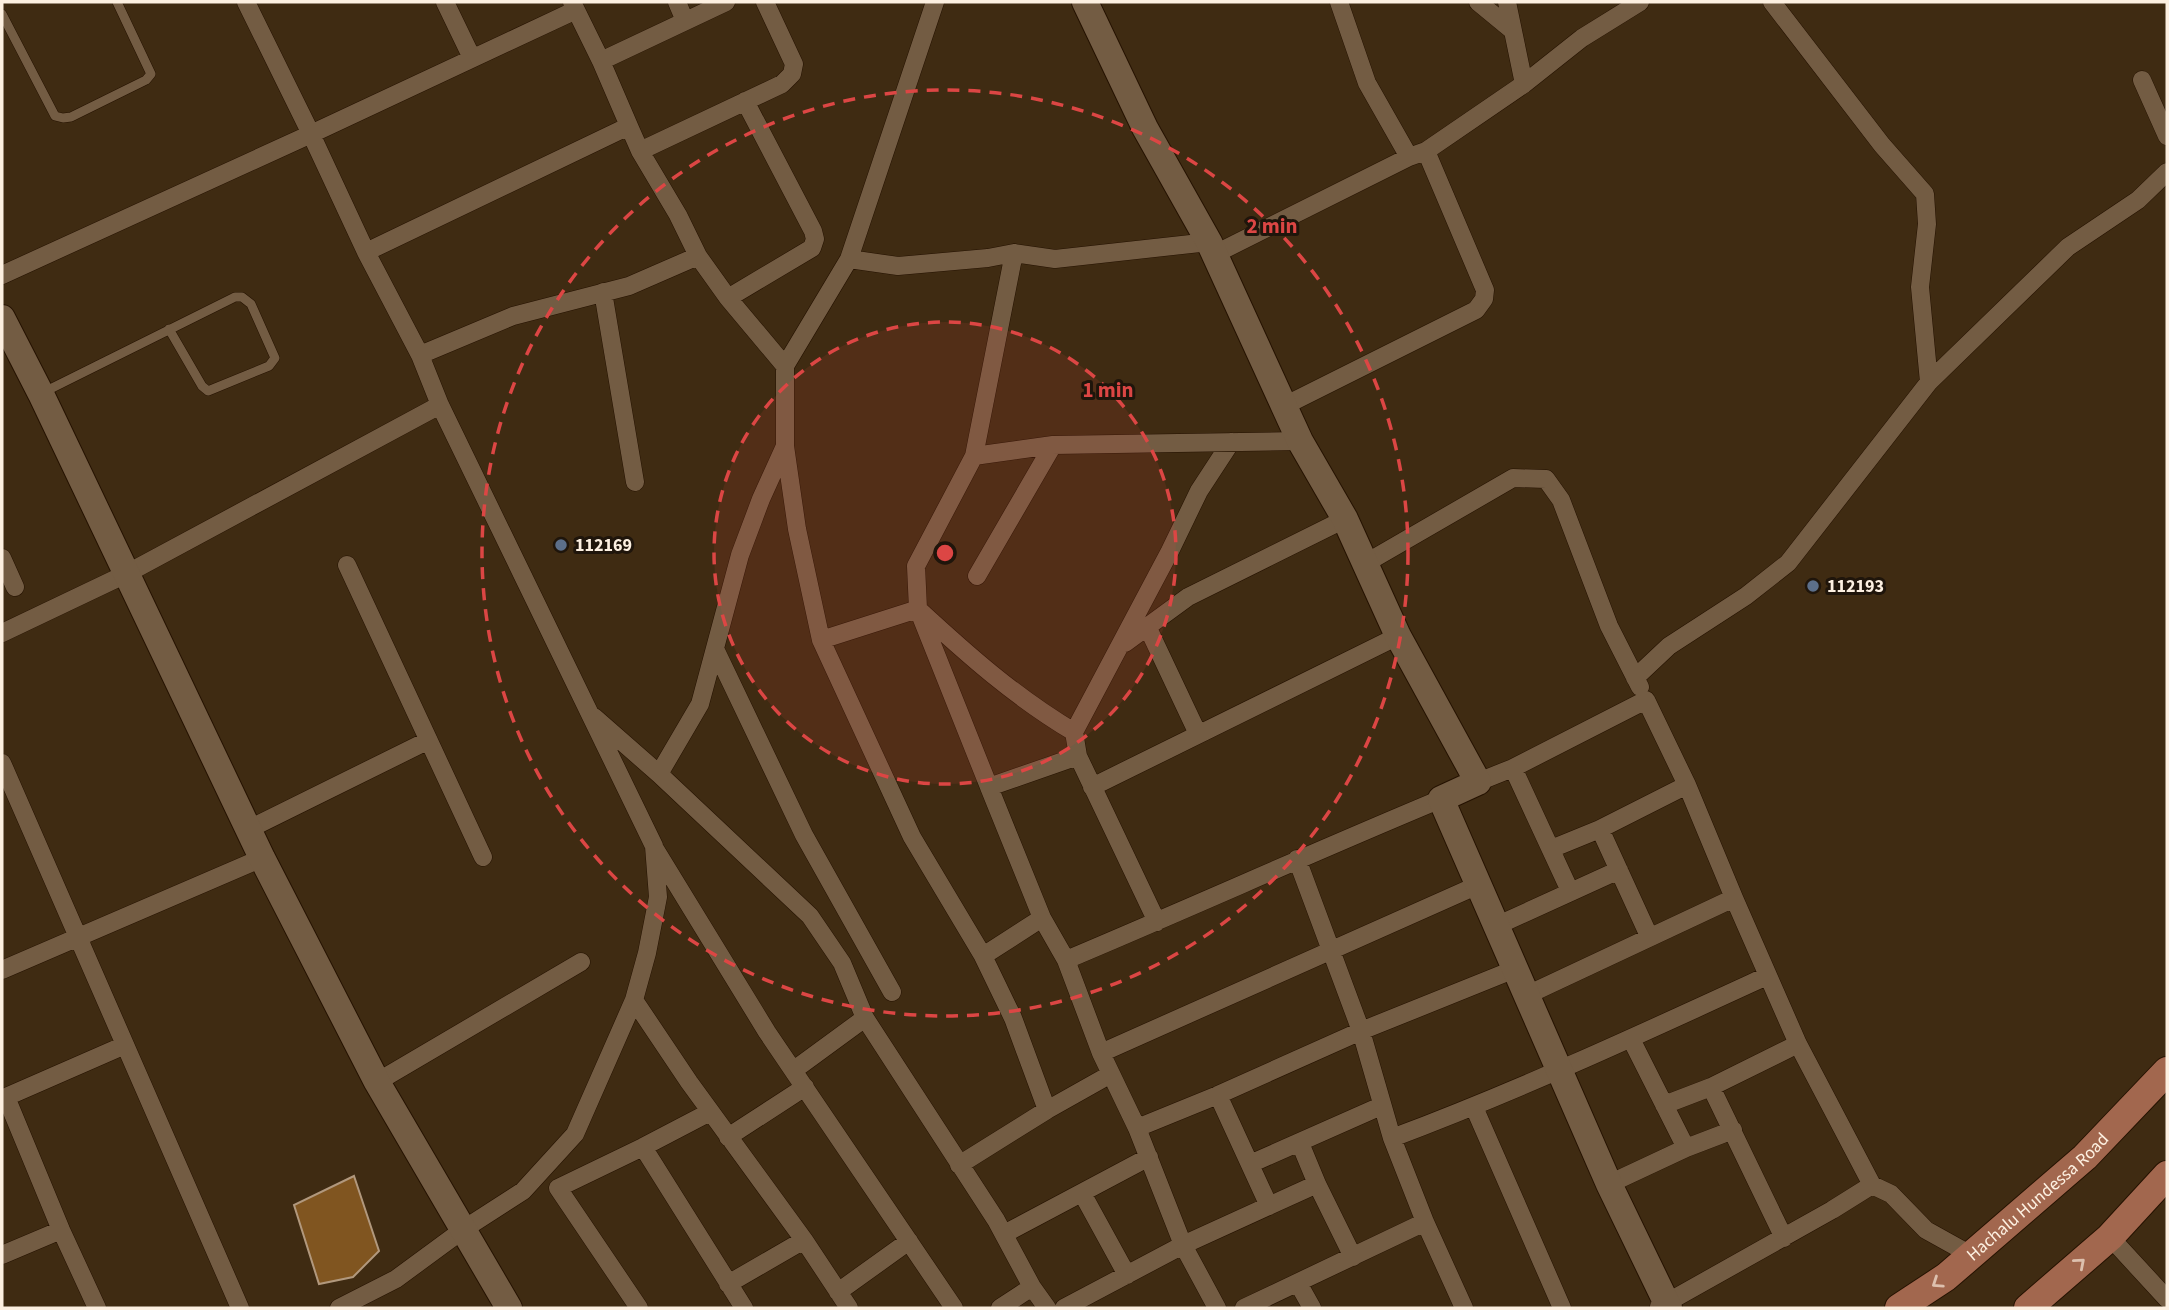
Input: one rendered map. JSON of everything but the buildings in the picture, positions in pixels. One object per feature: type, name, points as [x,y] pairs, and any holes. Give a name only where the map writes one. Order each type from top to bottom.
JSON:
[{"type":"main road","name":"Hachalu Hundessa Road","points":[[1899,1308],[1946,1277],[2085,1157],[2167,1071]]},
{"type":"main road","points":[[2028,1308],[2109,1237],[2167,1175]]},
{"type":"street","points":[[246,2],[366,252],[420,355],[440,405],[654,846],[767,1032],[954,1308]]},
{"type":"street","points":[[445,2],[472,58]]},
{"type":"street","points":[[677,2],[685,21]]},
{"type":"street","points":[[601,61],[726,2]]},
{"type":"street","points":[[640,151],[782,84],[792,74],[794,64],[765,2]]},
{"type":"street","points":[[934,2],[849,259],[785,366],[785,446],[796,529],[821,640],[912,837],[983,956],[1013,1018],[1047,1110]]},
{"type":"street","points":[[1086,2],[1145,128],[1211,248],[1300,440],[1345,519],[1398,636],[1478,782]]},
{"type":"street","points":[[1339,2],[1367,83],[1409,157]]},
{"type":"street","points":[[1478,2],[1512,30]]},
{"type":"street","points":[[1507,2],[1524,84]]},
{"type":"street","points":[[849,259],[898,266],[1014,253],[1055,259],[1211,248],[1426,151],[1524,84],[1582,38],[1640,2]]},
{"type":"street","points":[[1772,2],[1882,145],[1925,194],[1927,224],[1920,288],[1929,382]]},
{"type":"street","points":[[2,275],[311,134],[472,58],[574,6],[640,151],[678,215],[698,256],[728,298],[785,366]]},
{"type":"street","points":[[2142,80],[2167,136]]},
{"type":"street","points":[[728,298],[812,248],[815,239],[745,102]]},
{"type":"street","points":[[366,252],[629,126]]},
{"type":"street","points":[[1284,406],[1476,310],[1485,299],[1485,290],[1426,151]]},
{"type":"street","points":[[1636,678],[1669,646],[1746,596],[1788,563],[1929,382],[2068,247],[2138,200],[2167,172]]},
{"type":"street","points":[[1014,253],[974,456],[916,566],[918,609],[1042,918],[1066,960],[1101,1053],[1137,1128],[1184,1245],[1217,1308]]},
{"type":"street","points":[[420,355],[513,316],[629,286],[698,256]]},
{"type":"street","points":[[603,292],[635,482]]},
{"type":"street","points":[[2,318],[41,394],[262,858],[377,1082],[509,1308]]},
{"type":"street","points":[[2,633],[126,574],[440,405]]},
{"type":"street","points":[[974,456],[1053,445],[1300,440]]},
{"type":"street","points":[[1157,922],[1078,755],[1074,732],[1199,491],[1231,442]]},
{"type":"street","points":[[977,576],[1053,445]]},
{"type":"street","points":[[659,774],[700,704],[740,555],[785,446]]},
{"type":"street","points":[[1366,564],[1513,478],[1546,479],[1561,500],[1609,626],[1687,785],[1798,1044],[1872,1185],[1891,1194],[1926,1230],[1971,1255]]},
{"type":"street","points":[[1116,649],[1188,597],[1345,519]]},
{"type":"street","points":[[2,558],[15,587]]},
{"type":"street","points":[[346,565],[483,857]]},
{"type":"street","points":[[821,640],[918,609]]},
{"type":"street","points":[[918,609],[983,668],[1040,711],[1074,732]]},
{"type":"street","points":[[1147,626],[1198,734]]},
{"type":"street","points":[[1092,786],[1398,636]]},
{"type":"street","points":[[716,651],[804,835],[892,992]]},
{"type":"street","points":[[1066,960],[1513,768],[1646,700]]},
{"type":"street","points":[[589,713],[659,774],[810,916],[842,963],[866,1018],[1004,1234],[1032,1287],[1047,1308]]},
{"type":"street","points":[[249,829],[427,741]]},
{"type":"street","points":[[989,788],[1078,755]]},
{"type":"street","points":[[2,763],[240,1308]]},
{"type":"street","points":[[1513,768],[1570,891]]},
{"type":"street","points":[[1551,849],[1687,785]]},
{"type":"street","points":[[1441,799],[1663,1307],[1872,1185]]},
{"type":"street","points":[[1600,828],[1649,936]]},
{"type":"street","points":[[339,1308],[396,1279],[464,1229],[523,1191],[575,1134],[634,1000],[647,953],[658,897],[654,846]]},
{"type":"street","points":[[2,970],[262,858]]},
{"type":"street","points":[[1297,859],[1361,1031],[1392,1138],[1425,1222],[1464,1308]]},
{"type":"street","points":[[1496,926],[1619,870]]},
{"type":"street","points":[[1101,1053],[1478,885]]},
{"type":"street","points":[[1527,995],[1734,898]]},
{"type":"street","points":[[983,956],[1042,918]]},
{"type":"street","points":[[377,1082],[581,962]]},
{"type":"street","points":[[1137,1128],[1361,1031],[1515,969]]},
{"type":"street","points":[[1392,1138],[1474,1107],[1767,976]]},
{"type":"street","points":[[634,1000],[849,1308]]},
{"type":"street","points":[[794,1070],[866,1018]]},
{"type":"street","points":[[1631,1039],[1686,1149]]},
{"type":"street","points":[[1664,1105],[1711,1087],[1798,1044]]},
{"type":"street","points":[[97,1308],[4,1098],[125,1045]]},
{"type":"street","points":[[959,1165],[1111,1074]]},
{"type":"street","points":[[728,1137],[805,1087]]},
{"type":"street","points":[[1711,1087],[1784,1238]]},
{"type":"street","points":[[1218,1095],[1269,1206]]},
{"type":"street","points":[[1250,1164],[1381,1106]]},
{"type":"street","points":[[1474,1107],[1562,1308]]},
{"type":"street","points":[[523,1191],[558,1188],[710,1112]]},
{"type":"street","points":[[1609,1184],[1733,1130]]},
{"type":"street","points":[[1300,1143],[1353,1257]]},
{"type":"street","points":[[643,1147],[744,1308]]},
{"type":"street","points":[[1004,1234],[1149,1157]]},
{"type":"street","points":[[1064,1308],[1184,1245],[1317,1184]]},
{"type":"street","points":[[558,1188],[639,1308]]},
{"type":"street","points":[[1082,1192],[1127,1275]]},
{"type":"street","points":[[1244,1308],[1425,1222]]},
{"type":"street","points":[[2,1255],[61,1230]]},
{"type":"street","points":[[2109,1237],[2167,1299]]},
{"type":"street","points":[[728,1284],[804,1240]]},
{"type":"street","points":[[838,1292],[909,1241]]},
{"type":"street","points":[[1298,1283],[1311,1308]]},
{"type":"street","points":[[1000,1308],[1032,1287]]},
{"type":"lane","points":[[2,14],[55,116],[63,118],[71,117],[146,80],[151,74],[117,2]]},
{"type":"lane","points":[[41,394],[169,330],[235,297],[242,297],[251,304],[275,358],[269,366],[261,370],[208,391],[202,386],[169,330]]},
{"type":"place","name":"112169","points":[[561,545]]},
{"type":"place","name":"112193","points":[[1813,586]]}]
